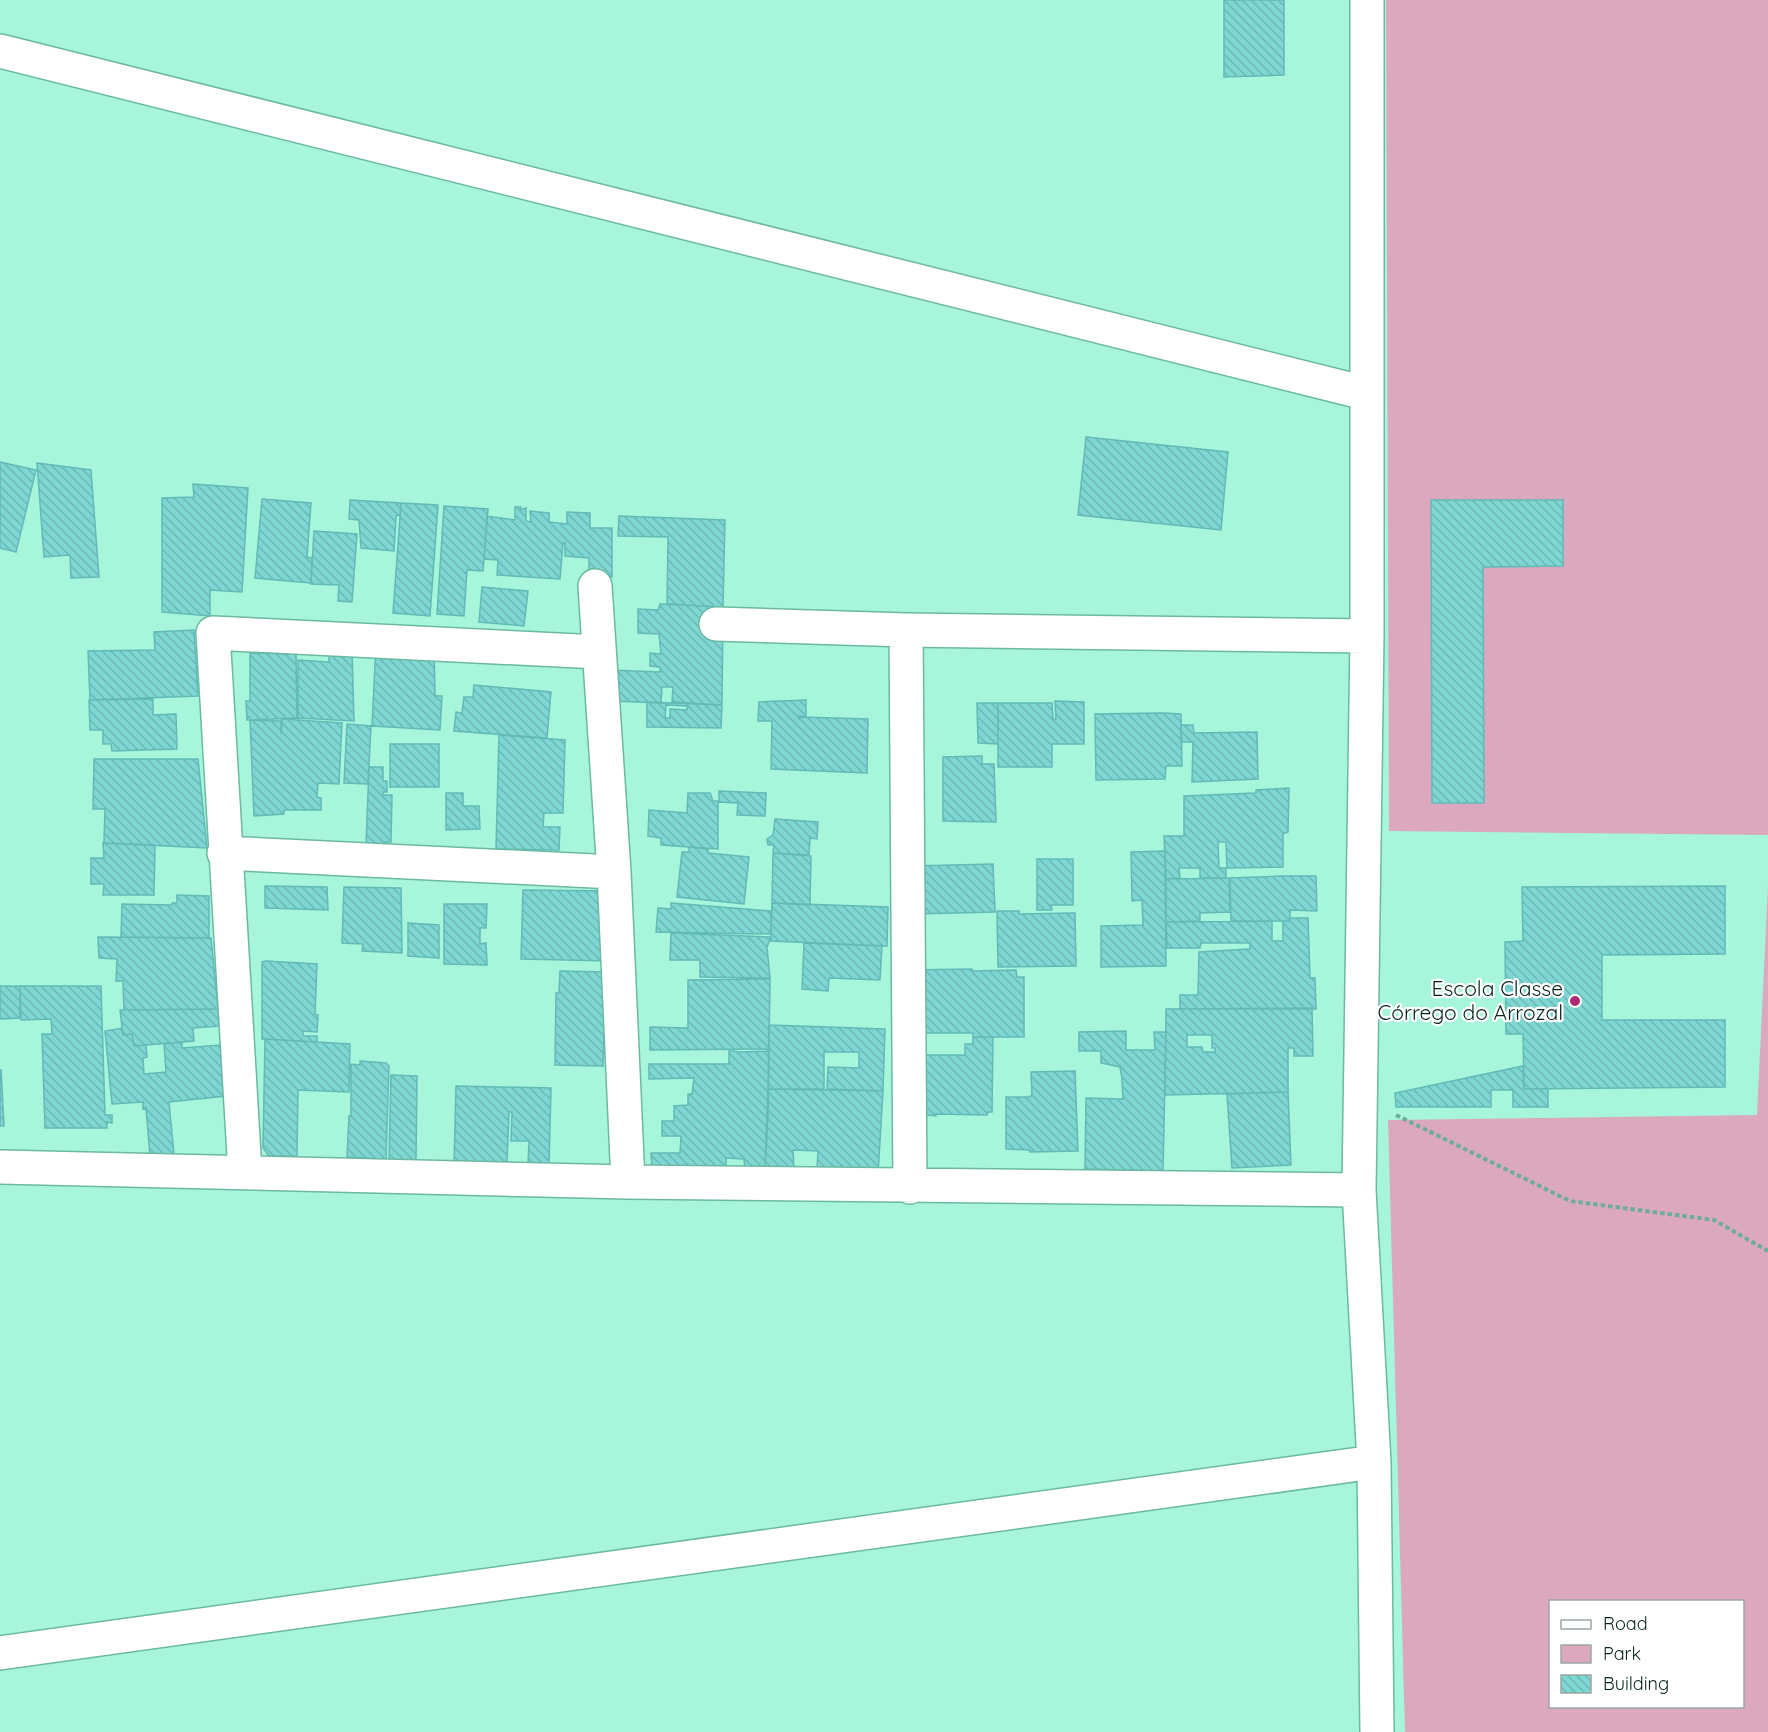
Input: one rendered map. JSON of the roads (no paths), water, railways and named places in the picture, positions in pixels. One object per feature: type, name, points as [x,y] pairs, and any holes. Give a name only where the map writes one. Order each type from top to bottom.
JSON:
[{"type":"street","points":[[1366,0],[1367,636],[1359,1190],[1374,1462],[1377,1732]]},
{"type":"street","points":[[0,51],[1365,393]]},
{"type":"street","points":[[595,586],[614,872],[628,1182]]},
{"type":"street","points":[[716,624],[906,630],[1367,636]]},
{"type":"street","points":[[906,630],[910,1187]]},
{"type":"street","points":[[245,1172],[224,853],[213,633],[599,652]]},
{"type":"street","points":[[224,853],[614,872]]},
{"type":"street","points":[[0,1167],[910,1187],[1359,1190]]},
{"type":"street","points":[[0,1653],[1374,1462]]},
{"type":"place","name":"Escola Classe Córrego do Arrozal","points":[[1575,1001]]}]
